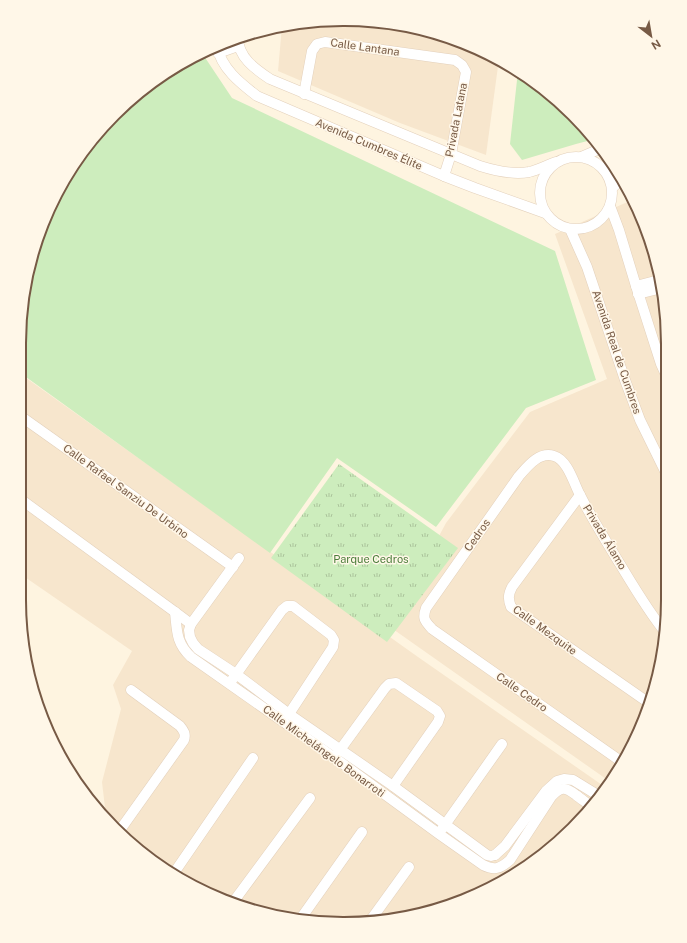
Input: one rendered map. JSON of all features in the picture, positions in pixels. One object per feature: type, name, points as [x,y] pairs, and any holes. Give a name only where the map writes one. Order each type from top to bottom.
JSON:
[{"type":"street","name":"Calle Lantana","points":[[304,94],[312,51],[316,44],[325,42],[455,60],[462,65]]},
{"type":"street","name":"Avenida Cumbres Élite","points":[[239,44],[244,57],[255,69],[270,79],[480,166],[511,172],[529,172],[556,162]]},
{"type":"street","name":"Avenida Cumbres Élite","points":[[219,51],[226,68],[238,82],[257,96],[444,176],[545,213]]},
{"type":"street","name":"Privada Latana","points":[[444,176],[451,154],[466,72],[462,65]]},
{"type":"street","points":[[582,157],[596,151]]},
{"type":"street","points":[[568,157],[582,157],[593,160],[602,167],[609,177],[612,188],[610,206],[604,217],[594,225],[582,229],[570,229],[555,224],[545,213],[540,199],[540,185],[546,172],[556,162],[568,157]]},
{"type":"street","points":[[612,188],[617,183]]},
{"type":"street","points":[[610,206],[661,364]]},
{"type":"street","name":"Avenida Real de Cumbres","points":[[570,229],[587,267],[625,380],[638,413],[661,462]]},
{"type":"street","points":[[637,290],[655,282]]},
{"type":"street","points":[[637,290],[656,288]]},
{"type":"street","name":"Calle Rafael Sanziu De Urbino","points":[[26,420],[233,568]]},
{"type":"street","name":"Privada Álamo","points":[[538,458],[546,455],[554,456],[560,459],[570,472],[580,495],[606,541],[649,611],[660,625]]},
{"type":"street","name":"Cedros","points":[[424,619],[426,608],[514,482],[528,466],[538,458]]},
{"type":"street","name":"Calle Mezquite","points":[[580,495],[512,587],[508,594],[508,601],[511,607],[645,700]]},
{"type":"street","points":[[26,503],[190,624],[239,558]]},
{"type":"street","points":[[230,683],[282,610],[287,606],[293,606],[331,635],[334,640],[333,647],[289,714]]},
{"type":"street","name":"Calle Michelángelo Bonarroti","points":[[175,612],[180,642],[192,657],[337,754],[394,786],[487,855],[495,855]]},
{"type":"street","name":"Calle Cedro","points":[[424,619],[432,629],[617,759]]},
{"type":"street","name":"Calle Michelángelo Bonarroti","points":[[190,624],[188,630],[190,637],[198,649],[236,674],[289,714],[337,754],[439,834],[483,865],[490,868],[498,868]]},
{"type":"street","points":[[337,754],[385,688],[389,684],[396,683],[437,711],[440,716],[438,722],[394,786]]},
{"type":"street","points":[[122,827],[184,740],[185,735],[184,730],[180,726],[131,690]]},
{"type":"street","points":[[439,834],[502,744]]},
{"type":"street","points":[[177,869],[253,758]]},
{"type":"street","points":[[587,803],[563,784],[557,781],[546,791],[505,846],[495,855],[498,868],[510,860],[551,797],[563,784],[573,780],[595,793]]},
{"type":"street","points":[[236,898],[310,798]]},
{"type":"street","points":[[304,914],[362,832]]},
{"type":"street","points":[[374,915],[409,867]]},
{"type":"shaded area","points":[[344,26],[385,29],[426,37],[465,50],[498,67],[486,155],[400,123],[278,71],[281,32],[302,29]]},
{"type":"shaded area","points":[[627,202],[637,222],[650,261],[655,282],[660,323],[661,600],[658,641],[650,682],[637,721],[628,740],[605,778],[390,627],[446,523],[530,412],[607,379],[555,234]]},
{"type":"shaded area","points":[[26,378],[418,657],[601,784],[568,824],[537,851],[520,863],[484,884],[446,900],[405,911],[344,917],[302,914],[261,906],[222,893],[167,863],[134,838],[105,809],[102,782],[121,709],[113,685],[132,651],[26,578]]},
{"type":"green space","points":[[205,58],[232,98],[555,251],[596,380],[526,408],[436,527],[337,458],[270,553],[26,377],[27,323],[32,282],[43,241],[50,222],[69,185],[92,150],[105,134],[134,105],[167,80]]},
{"type":"green space","points":[[517,78],[553,105],[588,141],[522,160],[510,144]]},
{"type":"green space","name":"Parque Cedros","points":[[339,464],[458,548],[387,642],[271,558]]}]
